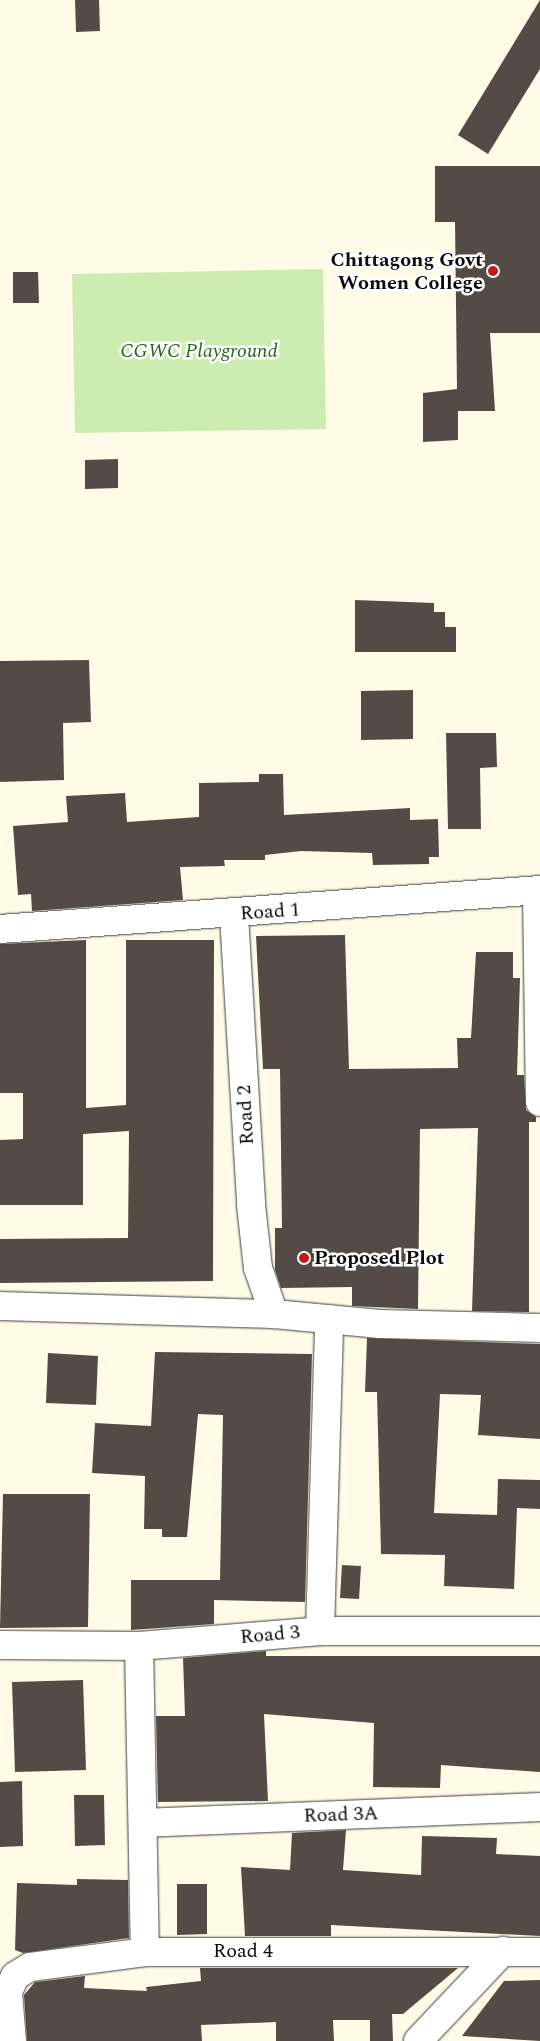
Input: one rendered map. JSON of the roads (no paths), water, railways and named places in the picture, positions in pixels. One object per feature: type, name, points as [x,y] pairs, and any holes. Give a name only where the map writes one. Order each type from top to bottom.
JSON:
[{"type":"street","name":"Road 1","points":[[0,929],[134,916],[234,915],[538,890]]},
{"type":"street","points":[[538,890],[540,1102]]},
{"type":"street","name":"Road 2","points":[[234,915],[251,1205],[258,1268],[274,1314]]},
{"type":"street","points":[[0,1306],[274,1314],[329,1319],[540,1328]]},
{"type":"street","points":[[320,1631],[329,1319]]},
{"type":"street","name":"Road 3","points":[[0,1645],[139,1646],[320,1631],[540,1631]]},
{"type":"street","points":[[139,1646],[146,1952]]},
{"type":"street","name":"Road 3A","points":[[143,1823],[540,1807]]},
{"type":"street","points":[[418,2041],[503,1951]]},
{"type":"street","name":"Road 4","points":[[12,2041],[8,1992],[15,1976],[30,1967],[146,1952],[540,1952]]},
{"type":"place","name":"Chittagong Govt Women College","points":[[493,271]]},
{"type":"place","name":"Proposed Plot","points":[[304,1258]]},
{"type":"park label","name":"CGWC Playground","points":[[199,351]]}]
